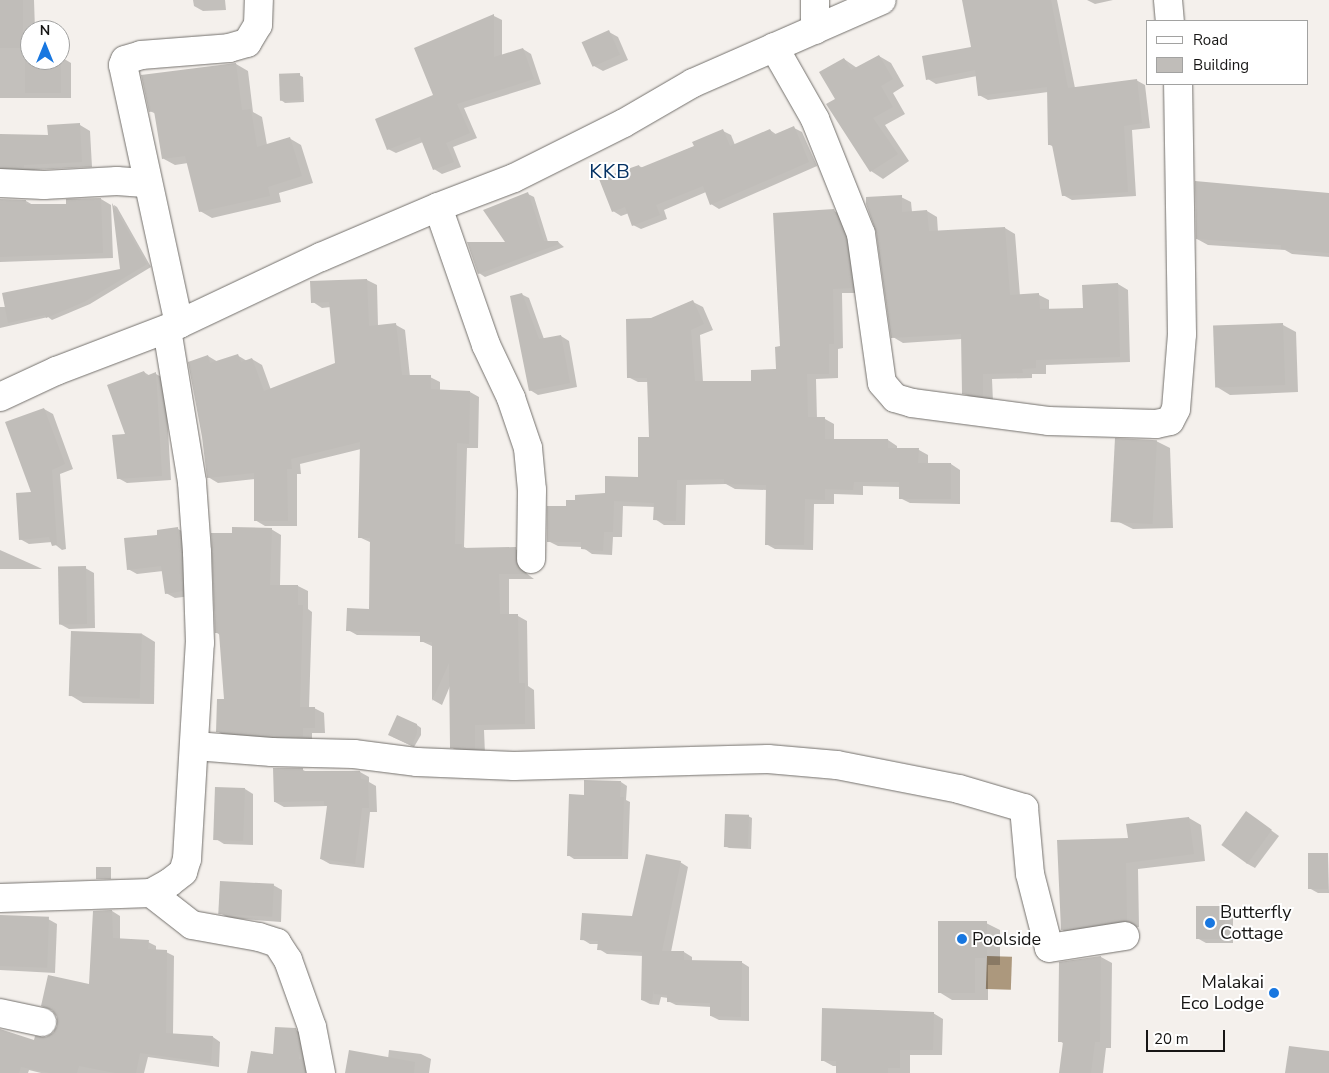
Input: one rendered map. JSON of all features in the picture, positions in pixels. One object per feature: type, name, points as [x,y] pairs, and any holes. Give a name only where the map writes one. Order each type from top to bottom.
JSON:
[{"type":"street","points":[[0,898],[152,893],[183,872],[187,859],[200,643],[197,552],[192,482],[173,327],[148,183],[123,65],[125,60],[141,55],[229,48],[247,44],[258,25],[259,0]]},
{"type":"street","points":[[815,30],[816,0]]},
{"type":"street","points":[[0,397],[56,371],[173,327],[321,257],[438,207],[514,178],[624,123],[693,83],[882,0]]},
{"type":"street","points":[[1168,0],[1170,20]]},
{"type":"street","points":[[774,47],[815,118],[861,234],[882,383],[895,398],[912,403],[1048,420],[1156,424],[1170,420],[1176,409],[1182,334],[1178,85]]},
{"type":"street","points":[[0,183],[148,183]]},
{"type":"street","points":[[438,207],[486,345],[511,398],[528,448],[532,490],[531,559]]},
{"type":"street","points":[[195,746],[272,752],[354,754],[417,762],[514,766],[768,758],[837,766],[959,789],[1024,808],[1030,874],[1049,948],[1125,936]]},
{"type":"street","points":[[152,893],[192,925],[259,937],[277,943],[288,960],[312,1027],[320,1073]]},
{"type":"street","points":[[0,1013],[42,1022]]},
{"type":"shaded area","points":[[987,956],[1012,957],[1011,990],[986,989]]},
{"type":"building","points":[[0,0],[23,0],[23,20],[20,20],[20,48],[0,48]]},
{"type":"building","points":[[962,0],[1051,0],[1068,88],[1137,79],[1142,123],[1124,126],[1128,192],[1062,196],[1052,145],[1048,145],[1047,87],[978,96],[975,70],[926,80],[922,56],[971,47]]},
{"type":"building","points":[[494,14],[494,57],[523,48],[534,79],[457,104],[470,133],[446,143],[454,162],[433,170],[420,137],[387,150],[375,119],[433,95],[414,48]]},
{"type":"building","points":[[609,30],[620,55],[593,67],[582,42]]},
{"type":"building","points":[[879,55],[893,79],[881,86],[893,107],[873,118],[898,154],[870,172],[826,104],[835,99],[819,72],[844,58],[851,70]]},
{"type":"building","points":[[236,63],[242,110],[251,109],[257,147],[290,137],[302,176],[268,187],[270,196],[199,212],[185,156],[162,159],[154,111],[149,112],[141,75]]},
{"type":"building","points":[[25,70],[61,70],[61,93],[25,93]]},
{"type":"building","points":[[300,73],[301,100],[280,101],[279,74]]},
{"type":"building","points":[[80,123],[82,162],[24,165],[24,168],[0,167],[0,134],[48,135],[47,125]]},
{"type":"building","points":[[794,126],[809,162],[710,205],[703,186],[656,205],[660,215],[632,226],[625,207],[612,212],[599,179],[639,165],[640,168],[694,146],[692,142],[723,129],[730,146],[770,129],[773,135]]},
{"type":"building","points":[[1195,181],[1329,193],[1329,253],[1281,249],[1281,245],[1196,239]]},
{"type":"building","points":[[528,192],[544,241],[558,241],[559,244],[478,274],[467,242],[505,242],[483,210]]},
{"type":"building","points":[[902,195],[902,212],[927,210],[929,231],[1005,227],[1010,295],[1039,293],[1040,309],[1083,308],[1082,285],[1118,283],[1120,357],[1036,360],[1036,368],[1022,369],[1023,373],[983,374],[983,397],[962,394],[961,334],[891,338],[876,232],[866,204],[866,197]]},
{"type":"building","points":[[101,198],[103,253],[0,257],[0,199],[26,200],[26,204],[66,204],[66,199]]},
{"type":"building","points":[[112,203],[147,264],[84,302],[46,318],[45,315],[8,323],[2,293],[120,269]]},
{"type":"building","points":[[834,209],[846,238],[853,288],[833,289],[834,344],[829,344],[829,374],[807,374],[808,417],[825,417],[825,439],[888,439],[888,448],[919,448],[918,463],[951,463],[951,499],[899,499],[899,482],[854,482],[853,490],[825,489],[825,500],[805,499],[804,545],[765,545],[766,485],[724,484],[724,479],[677,480],[676,521],[653,520],[654,503],[614,501],[613,532],[604,532],[603,551],[581,549],[581,542],[547,542],[547,506],[566,506],[566,500],[575,500],[575,495],[605,493],[605,476],[638,477],[638,437],[649,437],[647,378],[627,378],[626,319],[651,318],[693,300],[704,324],[691,330],[695,381],[751,381],[751,370],[776,369],[775,347],[780,346],[773,213]]},
{"type":"building","points":[[367,279],[369,326],[396,323],[402,375],[431,375],[431,389],[470,391],[469,444],[457,443],[455,544],[462,544],[462,548],[516,547],[517,566],[527,574],[499,574],[500,614],[518,614],[519,683],[525,683],[525,724],[475,725],[475,749],[450,748],[449,663],[432,701],[432,642],[420,642],[420,632],[346,631],[347,608],[369,609],[370,538],[358,538],[360,442],[291,459],[292,469],[287,469],[288,521],[254,521],[254,473],[207,478],[202,437],[188,362],[208,355],[210,363],[238,354],[241,362],[252,358],[264,391],[335,363],[329,302],[311,303],[310,281]]},
{"type":"building","points":[[522,293],[539,339],[561,335],[570,383],[529,391],[510,296]]},
{"type":"building","points":[[1283,323],[1285,385],[1215,387],[1213,325]]},
{"type":"building","points":[[144,371],[146,376],[156,372],[162,476],[117,479],[112,435],[125,434],[107,385]]},
{"type":"building","points":[[44,408],[65,464],[52,470],[57,545],[52,546],[49,537],[19,540],[16,493],[31,492],[5,422]]},
{"type":"building","points":[[1115,438],[1157,440],[1153,524],[1111,522]]},
{"type":"building","points":[[178,527],[183,591],[165,594],[161,566],[127,570],[124,538],[157,535],[157,530]]},
{"type":"building","points":[[232,527],[272,528],[270,585],[298,585],[298,605],[303,605],[300,707],[315,707],[315,728],[303,728],[303,737],[216,732],[217,699],[224,699],[219,633],[215,633],[211,533],[232,533]]},
{"type":"building","points":[[58,566],[86,566],[87,624],[59,624]]},
{"type":"building","points":[[71,631],[142,633],[140,698],[69,696]]},
{"type":"building","points":[[397,715],[417,724],[417,733],[412,746],[388,735]]},
{"type":"building","points":[[273,768],[303,768],[303,771],[360,771],[361,779],[368,780],[369,808],[362,808],[355,864],[320,859],[327,806],[324,805],[324,801],[274,802]]},
{"type":"building","points":[[584,780],[621,781],[620,797],[624,797],[622,856],[567,856],[569,794],[584,795]]},
{"type":"building","points":[[215,787],[245,788],[243,841],[213,840]]},
{"type":"building","points":[[1246,811],[1272,830],[1247,864],[1221,845]]},
{"type":"building","points":[[725,814],[749,815],[748,848],[724,847]]},
{"type":"building","points":[[1189,817],[1194,854],[1126,863],[1127,921],[1061,930],[1057,840],[1128,838],[1126,824]]},
{"type":"building","points":[[1308,853],[1328,853],[1328,889],[1308,889]]},
{"type":"building","points":[[646,854],[681,861],[662,951],[684,951],[684,960],[742,961],[741,1017],[710,1016],[710,1003],[667,1002],[667,995],[654,994],[654,989],[652,1002],[641,1000],[642,952],[597,950],[598,941],[580,940],[582,913],[632,916]]},
{"type":"building","points":[[96,867],[111,867],[111,879],[96,879]]},
{"type":"building","points":[[220,881],[274,884],[272,917],[218,914]]},
{"type":"building","name":"Butterfly Cottage","points":[[1196,906],[1225,906],[1225,939],[1196,939]]},
{"type":"building","points":[[112,910],[113,938],[149,940],[148,949],[167,950],[166,1033],[213,1036],[211,1063],[140,1053],[136,1073],[115,1073],[79,1066],[77,1073],[50,1073],[21,1067],[19,1073],[0,1073],[0,1029],[34,1040],[35,1036],[46,1037],[53,1033],[57,1026],[57,1017],[52,1010],[41,1006],[48,975],[89,984],[93,911]]},
{"type":"building","points":[[0,915],[49,917],[47,968],[0,966]]},
{"type":"building","name":"Poolside","points":[[938,921],[987,921],[987,958],[975,958],[975,993],[938,993]]},
{"type":"building","points":[[1101,956],[1100,1042],[1095,1042],[1091,1073],[1059,1073],[1063,1042],[1058,1042],[1059,962]]},
{"type":"building","points":[[822,1008],[934,1012],[933,1050],[900,1050],[900,1068],[888,1068],[888,1073],[836,1073],[836,1061],[821,1061]]},
{"type":"building","points":[[275,1027],[296,1028],[300,1047],[299,1059],[302,1059],[305,1073],[247,1073],[251,1051],[273,1054]]},
{"type":"building","points":[[1289,1046],[1329,1051],[1329,1073],[1285,1073]]},
{"type":"building","points":[[349,1050],[415,1062],[414,1073],[345,1073]]},
{"type":"place","name":"Butterfly Cottage","points":[[1210,923]]},
{"type":"place","name":"Poolside","points":[[962,939]]},
{"type":"place","name":"Malakai Eco Lodge","points":[[1274,993]]},
{"type":"district","name":"KKB","points":[[610,171]]}]
